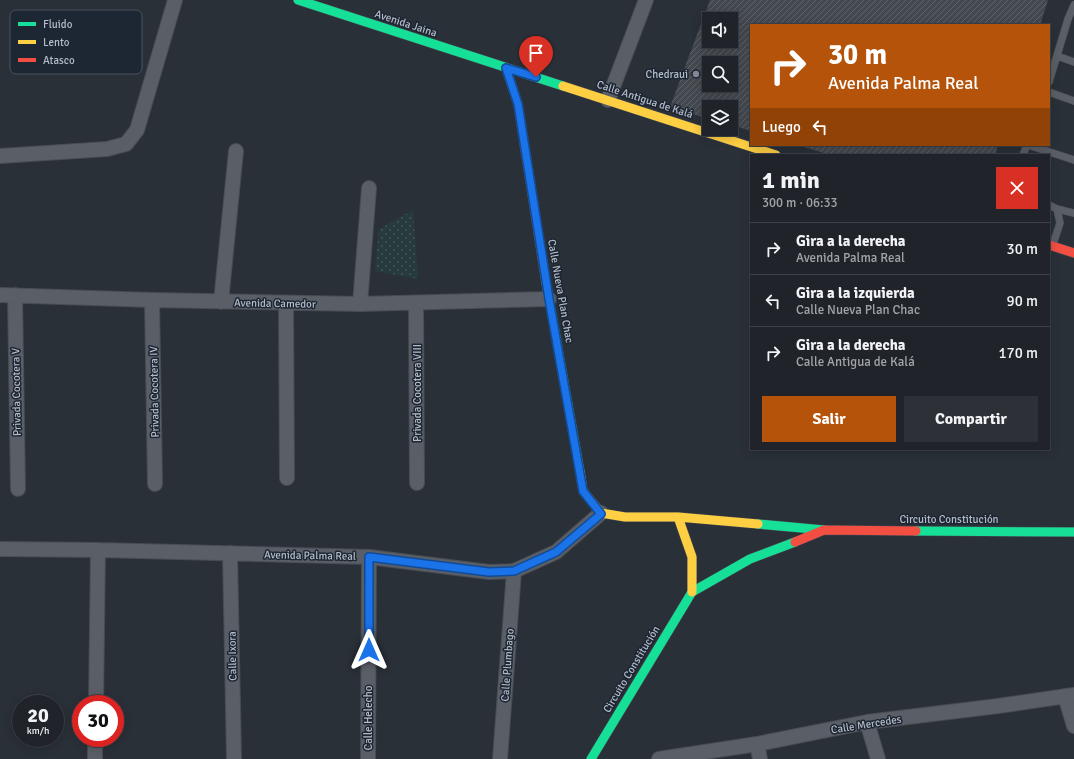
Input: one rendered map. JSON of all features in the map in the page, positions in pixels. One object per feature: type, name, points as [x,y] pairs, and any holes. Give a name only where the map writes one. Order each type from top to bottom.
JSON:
[{"type":"main road","name":"Avenida Jaina","points":[[298,0],[506,68]]},
{"type":"main road","name":"Calle Antigua de Kalá","points":[[506,68],[773,154]]},
{"type":"main road","name":"Calle Nueva Plan Chac","points":[[506,68],[518,104],[549,299],[583,491],[601,514]]},
{"type":"main road","points":[[1051,246],[1074,253]]},
{"type":"main road","name":"Circuito Constitución","points":[[601,514],[625,518],[678,517],[824,530],[1074,532]]},
{"type":"main road","points":[[678,517],[692,557],[692,592]]},
{"type":"main road","name":"Circuito Constitución","points":[[591,759],[692,592],[750,558],[824,530]]},
{"type":"street","points":[[0,156],[107,149],[126,144],[137,130],[175,0]]},
{"type":"street","points":[[608,100],[646,0]]},
{"type":"street","points":[[222,302],[236,151]]},
{"type":"street","points":[[360,304],[369,188]]},
{"type":"street","name":"Avenida Camedor","points":[[0,295],[222,302],[360,304],[549,299]]},
{"type":"street","name":"Privada Cocotera V","points":[[15,295],[18,489]]},
{"type":"street","name":"Privada Cocotera IV","points":[[152,300],[155,484]]},
{"type":"street","points":[[286,303],[287,478]]},
{"type":"street","name":"Privada Cocotera VIII","points":[[416,303],[417,483]]},
{"type":"street","name":"Avenida Palma Real","points":[[0,549],[369,557],[489,572],[514,571],[556,552],[601,514]]},
{"type":"street","points":[[96,695],[98,550]]},
{"type":"street","name":"Calle Ixora","points":[[230,553],[234,759]]},
{"type":"street","name":"Calle Helecho","points":[[368,759],[369,557]]},
{"type":"street","name":"Calle Plumbago","points":[[500,759],[514,571]]},
{"type":"street","points":[[1070,696],[1074,726]]},
{"type":"street","name":"Calle Mercedes","points":[[659,759],[757,744],[868,722],[1070,696]]},
{"type":"street","points":[[868,722],[878,759]]},
{"type":"street","points":[[757,744],[760,759]]},
{"type":"street","points":[[95,747],[95,759]]},
{"type":"lane","points":[[1050,79],[1071,20],[1074,5]]},
{"type":"lane","points":[[1057,56],[1074,62]]},
{"type":"lane","points":[[1050,92],[1074,101]]},
{"type":"lane","points":[[1030,146],[1074,160]]},
{"type":"lane","points":[[1050,206],[1057,209],[1074,213]]},
{"type":"lane","points":[[1051,246],[1060,223],[1057,209]]},
{"type":"green space","points":[[413,210],[418,279],[375,271],[379,229]]},
{"type":"building","name":"Chedraui","points":[[710,0],[1048,0],[1040,24],[750,24],[750,131],[738,127],[738,100],[702,100],[702,117],[670,107],[702,21],[702,48],[738,48],[738,12],[706,12]]},
{"type":"building","points":[[801,146],[998,146],[995,154],[827,154]]},
{"type":"traffic: fast","points":[[298,0],[563,86]]},
{"type":"traffic: fast","points":[[546,282],[580,472]]},
{"type":"traffic: fast","points":[[758,524],[824,530]]},
{"type":"traffic: fast","points":[[916,531],[1074,532]]},
{"type":"traffic: fast","points":[[591,759],[692,592],[750,559],[795,542]]},
{"type":"traffic: slow","points":[[563,86],[773,154]]},
{"type":"traffic: slow","points":[[580,472],[583,491],[601,513],[625,517],[678,517],[758,524]]},
{"type":"traffic: slow","points":[[678,517],[692,557],[692,592]]},
{"type":"traffic: jam","points":[[506,68],[518,104],[546,282]]},
{"type":"traffic: jam","points":[[1050,245],[1074,253]]},
{"type":"traffic: jam","points":[[795,542],[824,530],[916,531]]},
{"type":"place","name":"Chedraui","points":[[696,74]]},
{"type":"route","points":[[369,650],[369,557],[489,572],[514,571],[556,552],[601,514],[583,491],[549,299],[518,104],[506,68],[536,77]]}]
